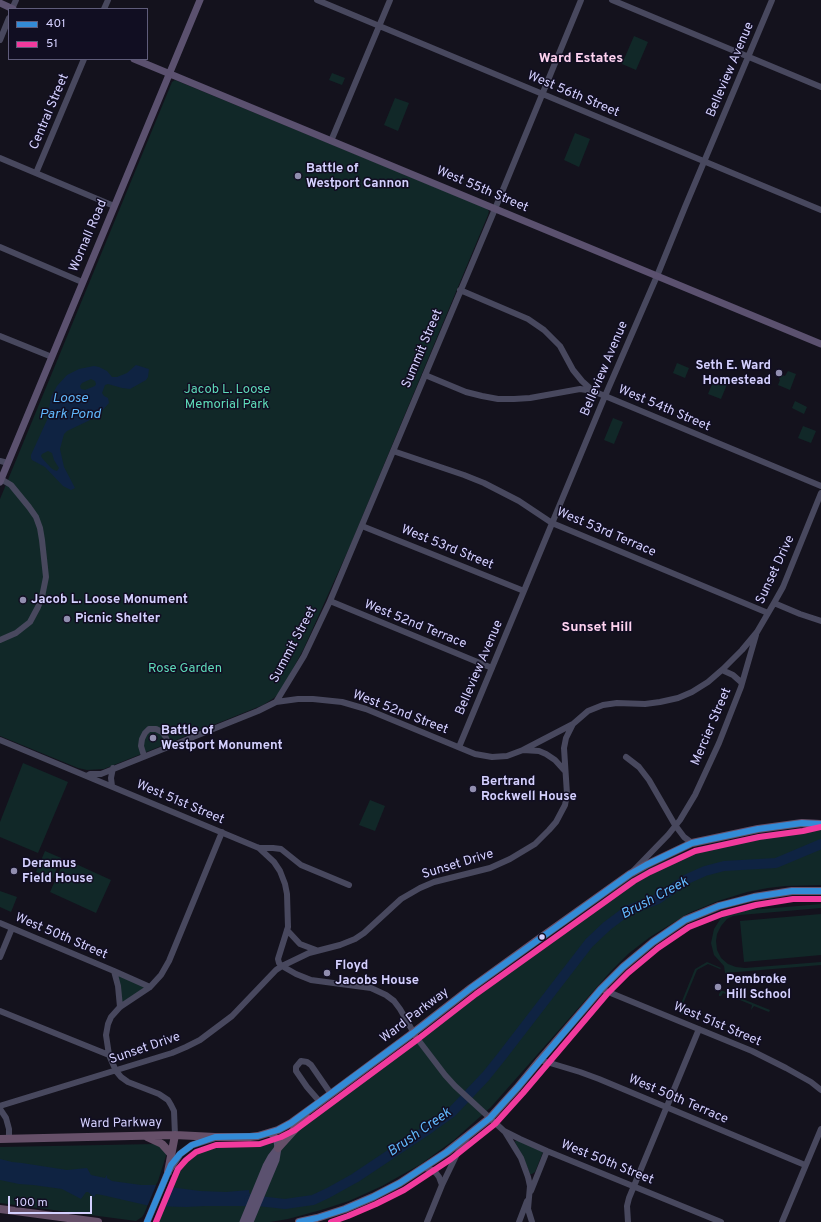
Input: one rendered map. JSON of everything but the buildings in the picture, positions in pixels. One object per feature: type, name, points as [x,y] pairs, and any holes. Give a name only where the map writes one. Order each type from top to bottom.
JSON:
[{"type":"highway","points":[[802,823],[821,824]]},
{"type":"highway","name":"Ward Parkway","points":[[0,1139],[175,1135],[215,1137],[258,1136],[278,1130],[317,1105],[536,940],[646,864],[692,843],[758,829],[802,823]]},
{"type":"highway","points":[[299,1222],[317,1218],[373,1197],[425,1168],[447,1152],[490,1118],[601,989],[622,967],[653,942],[685,920],[719,906],[754,897],[792,891],[821,891]]},
{"type":"highway","points":[[278,1148],[317,1105]]},
{"type":"highway","points":[[168,1172],[175,1135]]},
{"type":"highway","points":[[144,1136],[162,1144],[171,1154]]},
{"type":"highway","points":[[0,1209],[98,1222]]},
{"type":"main road","name":"Wornall Road","points":[[1,481],[82,282],[200,0]]},
{"type":"main road","points":[[0,3],[11,8]]},
{"type":"main road","name":"West 55th Street","points":[[136,60],[821,344]]},
{"type":"main road","name":"Ward Parkway","points":[[802,823],[821,820]]},
{"type":"main road","points":[[243,1222],[251,1211],[276,1160],[278,1148],[276,1137],[270,1133]]},
{"type":"main road","points":[[147,1222],[168,1172],[180,1154],[192,1145],[215,1137]]},
{"type":"main road","points":[[250,1222],[251,1211]]},
{"type":"street","name":"West 56th Street","points":[[317,0],[821,210]]},
{"type":"street","points":[[331,141],[390,0]]},
{"type":"street","name":"Summit Street","points":[[276,702],[304,656],[330,601],[495,209],[580,0]]},
{"type":"street","points":[[612,0],[821,87]]},
{"type":"street","name":"Belleview Avenue","points":[[459,747],[772,0]]},
{"type":"street","points":[[0,40],[8,20]]},
{"type":"street","name":"Central Street","points":[[36,173],[84,60]]},
{"type":"street","points":[[0,158],[114,206]]},
{"type":"street","points":[[0,247],[82,282]]},
{"type":"street","points":[[460,290],[528,319],[544,330],[560,346],[573,370],[582,382],[593,391]]},
{"type":"street","points":[[0,336],[52,357]]},
{"type":"street","name":"West 54th Street","points":[[424,375],[466,392],[498,399],[514,400],[580,389],[593,391],[821,486]]},
{"type":"street","name":"West 53rd Terrace","points":[[393,451],[484,483],[519,501],[552,523],[768,613]]},
{"type":"street","points":[[0,461],[8,463]]},
{"type":"street","points":[[0,640],[16,633],[30,622],[40,602],[46,577],[42,540],[36,517],[11,485],[1,481]]},
{"type":"street","name":"Sunset Drive","points":[[523,750],[573,724],[588,711],[603,705],[617,703],[646,704],[678,698],[692,692],[708,682],[722,670],[757,632],[783,587],[821,493]]},
{"type":"street","name":"West 53rd Street","points":[[362,526],[524,591]]},
{"type":"street","name":"West 52nd Terrace","points":[[330,601],[492,668]]},
{"type":"street","points":[[774,603],[821,621]]},
{"type":"street","name":"Mercier Street","points":[[630,874],[668,835],[680,820],[695,795],[720,743],[742,683],[757,632]]},
{"type":"street","points":[[722,670],[742,683]]},
{"type":"street","name":"West 52nd Street","points":[[87,776],[90,774],[100,774],[276,702],[298,699],[330,700],[347,703],[366,709],[475,754],[492,757],[507,756],[523,750],[539,751],[555,760],[565,771]]},
{"type":"street","name":"Sunset Drive","points":[[0,1106],[172,1054],[200,1040],[232,1016],[276,970],[282,966],[302,956],[355,939],[364,933],[401,899],[420,888],[434,882],[490,868],[510,859],[535,844],[556,822],[565,805],[567,794],[564,748],[566,738],[573,724]]},
{"type":"street","points":[[144,756],[141,746],[142,739],[149,729],[156,729],[162,732],[170,746]]},
{"type":"street","name":"West 51st Street","points":[[0,740],[259,848],[281,849],[301,865],[349,885]]},
{"type":"street","points":[[626,757],[639,768],[649,780],[675,825],[684,837],[692,843]]},
{"type":"street","points":[[112,786],[111,778],[113,768]]},
{"type":"street","points":[[175,1135],[174,1111],[168,1100],[159,1094],[128,1082],[116,1071],[109,1055],[106,1035],[111,1017],[120,1007],[150,986],[161,975],[169,960],[222,832]]},
{"type":"street","points":[[259,848],[274,862],[285,884],[287,894],[288,927],[278,959],[282,966]]},
{"type":"street","name":"West 50th Street","points":[[0,923],[150,986]]},
{"type":"street","points":[[0,957],[12,928]]},
{"type":"street","points":[[287,930],[300,944],[317,951]]},
{"type":"street","name":"West 50th Street","points":[[282,966],[311,980],[371,988],[379,991],[394,1001],[413,1033],[437,1065],[455,1086],[504,1130],[547,1151],[720,1222]]},
{"type":"street","name":"West 50th Street","points":[[114,971],[120,997],[120,1007]]},
{"type":"street","name":"West 51st Street","points":[[601,989],[752,1051],[811,1082],[821,1090]]},
{"type":"street","points":[[0,1011],[109,1055]]},
{"type":"street","points":[[628,1222],[627,1206],[629,1198],[699,1029]]},
{"type":"street","name":"West 50th Terrace","points":[[540,1060],[580,1072],[805,1165]]},
{"type":"street","points":[[317,1105],[307,1087],[296,1072],[296,1067],[301,1061],[307,1062],[311,1065],[331,1094]]},
{"type":"street","points":[[0,1109],[6,1118],[9,1129],[9,1139]]},
{"type":"street","points":[[782,1222],[821,1129]]},
{"type":"street","points":[[504,1130],[521,1158],[528,1177],[530,1186],[528,1209],[532,1222]]},
{"type":"street","points":[[427,1222],[442,1185],[467,1136]]},
{"type":"street","points":[[519,1222],[547,1151]]},
{"type":"street","points":[[425,1168],[436,1173],[442,1185]]},
{"type":"green space","points":[[634,36],[648,42],[636,70],[622,64]]},
{"type":"green space","points":[[332,73],[345,78],[342,85],[329,80]]},
{"type":"green space","name":"Jacob L. Loose Memorial Park","points":[[175,80],[486,208],[489,211],[350,546],[304,648],[281,691],[274,698],[263,705],[104,769],[87,770],[78,768],[0,736],[0,499],[172,82]]},
{"type":"green space","points":[[395,98],[409,103],[398,131],[384,125]]},
{"type":"green space","points":[[575,133],[590,139],[579,167],[564,160]]},
{"type":"green space","points":[[677,363],[689,368],[685,378],[673,373]]},
{"type":"green space","points":[[788,371],[796,374],[790,390],[778,385],[780,374],[785,376]]},
{"type":"green space","points":[[715,377],[728,382],[721,399],[708,394]]},
{"type":"green space","points":[[795,401],[807,407],[804,414],[792,408]]},
{"type":"green space","points":[[613,418],[623,422],[614,444],[604,440]]},
{"type":"green space","points":[[803,426],[816,431],[811,443],[798,438]]},
{"type":"green space","points":[[23,763],[68,782],[38,853],[0,837],[0,822]]},
{"type":"green space","points":[[370,800],[385,806],[375,831],[359,825]]},
{"type":"green space","points":[[808,827],[821,827],[821,885],[785,886],[747,892],[718,901],[689,913],[650,937],[628,954],[611,971],[491,1107],[454,1140],[421,1164],[382,1186],[349,1201],[288,1219],[270,1222],[155,1222],[155,1218],[176,1168],[189,1154],[202,1147],[212,1144],[245,1143],[278,1136],[307,1121],[410,1041],[630,879],[649,868],[678,855],[716,843]]},
{"type":"green space","points":[[45,851],[61,858],[53,878],[36,872]]},
{"type":"green space","points":[[65,859],[111,880],[96,913],[50,892]]},
{"type":"green space","points":[[0,891],[17,897],[11,912],[0,907]]},
{"type":"green space","points":[[821,904],[821,908],[733,916],[727,919],[721,926],[717,934],[716,941],[717,950],[721,958],[728,964],[736,967],[745,968],[821,962],[821,965],[725,973],[724,966],[714,955],[711,943],[714,929],[721,918],[730,913]]},
{"type":"green space","points":[[821,914],[821,955],[744,962],[740,921]]},
{"type":"green space","points":[[707,962],[721,968],[720,969],[708,964],[697,970],[683,1004],[687,1006],[685,1011],[698,1016],[701,1012],[698,1020],[680,1013],[682,1001],[695,969]]},
{"type":"green space","points":[[119,974],[146,987],[122,1003],[117,976]]},
{"type":"green space","points":[[721,991],[770,1010],[769,1012],[754,1006],[751,1010],[752,1005],[723,993],[719,996]]},
{"type":"green space","points":[[518,1140],[543,1152],[535,1172],[532,1174],[530,1174],[515,1142]]},
{"type":"green space","points":[[160,1145],[166,1153],[166,1156],[158,1181],[144,1214],[136,1221],[0,1203],[0,1147]]},
{"type":"water","name":"Loose Park Pond","points":[[136,365],[149,369],[146,380],[130,389],[108,384],[105,385],[102,393],[108,398],[109,403],[98,415],[64,434],[60,449],[64,467],[75,488],[71,490],[63,486],[45,467],[31,458],[47,420],[51,397],[57,386],[67,375],[79,369],[94,366],[107,371],[112,377],[117,377],[127,373]],"holes":[[[91,379],[95,381],[95,386],[85,390],[81,389],[80,386],[82,383]],[[48,451],[52,453],[59,468],[57,471],[51,468],[41,456]]]},
{"type":"water","points":[[0,1159],[67,1170],[87,1168],[91,1175],[105,1178],[107,1175],[107,1178],[112,1181],[141,1185],[155,1185],[200,1191],[226,1192],[249,1190],[249,1193],[260,1201],[245,1206],[150,1206],[96,1194],[94,1197],[88,1192],[86,1192],[81,1199],[62,1189],[19,1184],[0,1180]]},
{"type":"pier","points":[[157,1183],[171,1186],[162,1209],[147,1207]]},
{"type":"waterway","name":"Brush Creek","points":[[249,1200],[285,1204],[313,1200],[355,1178],[451,1113],[486,1076],[589,943],[607,926],[629,910],[658,899],[687,879],[705,871],[724,866],[776,863],[821,844]]},
{"type":"transit line","name":"401","points":[[147,1222],[171,1165],[180,1154],[192,1145],[215,1137],[258,1136],[278,1130],[291,1123],[471,988],[630,874],[692,843],[758,829],[802,823],[821,824]]},
{"type":"transit line","name":"51","points":[[156,1222],[178,1169],[196,1152],[216,1145],[260,1144],[281,1137],[295,1130],[476,994],[634,881],[695,851],[759,837],[821,827]]},
{"type":"transit line","name":"401","points":[[299,1222],[345,1209],[373,1197],[400,1183],[447,1152],[490,1118],[601,989],[623,967],[653,942],[685,920],[719,906],[754,897],[792,891],[821,891]]},
{"type":"transit line","name":"51","points":[[331,1222],[376,1204],[404,1190],[451,1159],[495,1124],[607,994],[628,973],[658,948],[689,927],[722,914],[756,905],[793,899],[821,899]]},
{"type":"place","name":"Battle of Westport Cannon","points":[[298,176]]},
{"type":"place","name":"Seth E. Ward Homestead","points":[[779,373]]},
{"type":"place","name":"Jacob L. Loose Monument","points":[[23,600]]},
{"type":"place","name":"Picnic Shelter","points":[[67,619]]},
{"type":"place","name":"Battle of Westport Monument","points":[[153,738]]},
{"type":"place","name":"Bertrand Rockwell House","points":[[473,789]]},
{"type":"place","name":"Deramus Field House","points":[[14,871]]},
{"type":"place","name":"Floyd Jacobs House","points":[[327,973]]},
{"type":"place","name":"Pembroke Hill School","points":[[718,987]]},
{"type":"district","name":"Ward Estates","points":[[581,59]]},
{"type":"district","name":"Sunset Hill","points":[[597,628]]},
{"type":"park label","name":"Rose Garden","points":[[185,669]]}]
